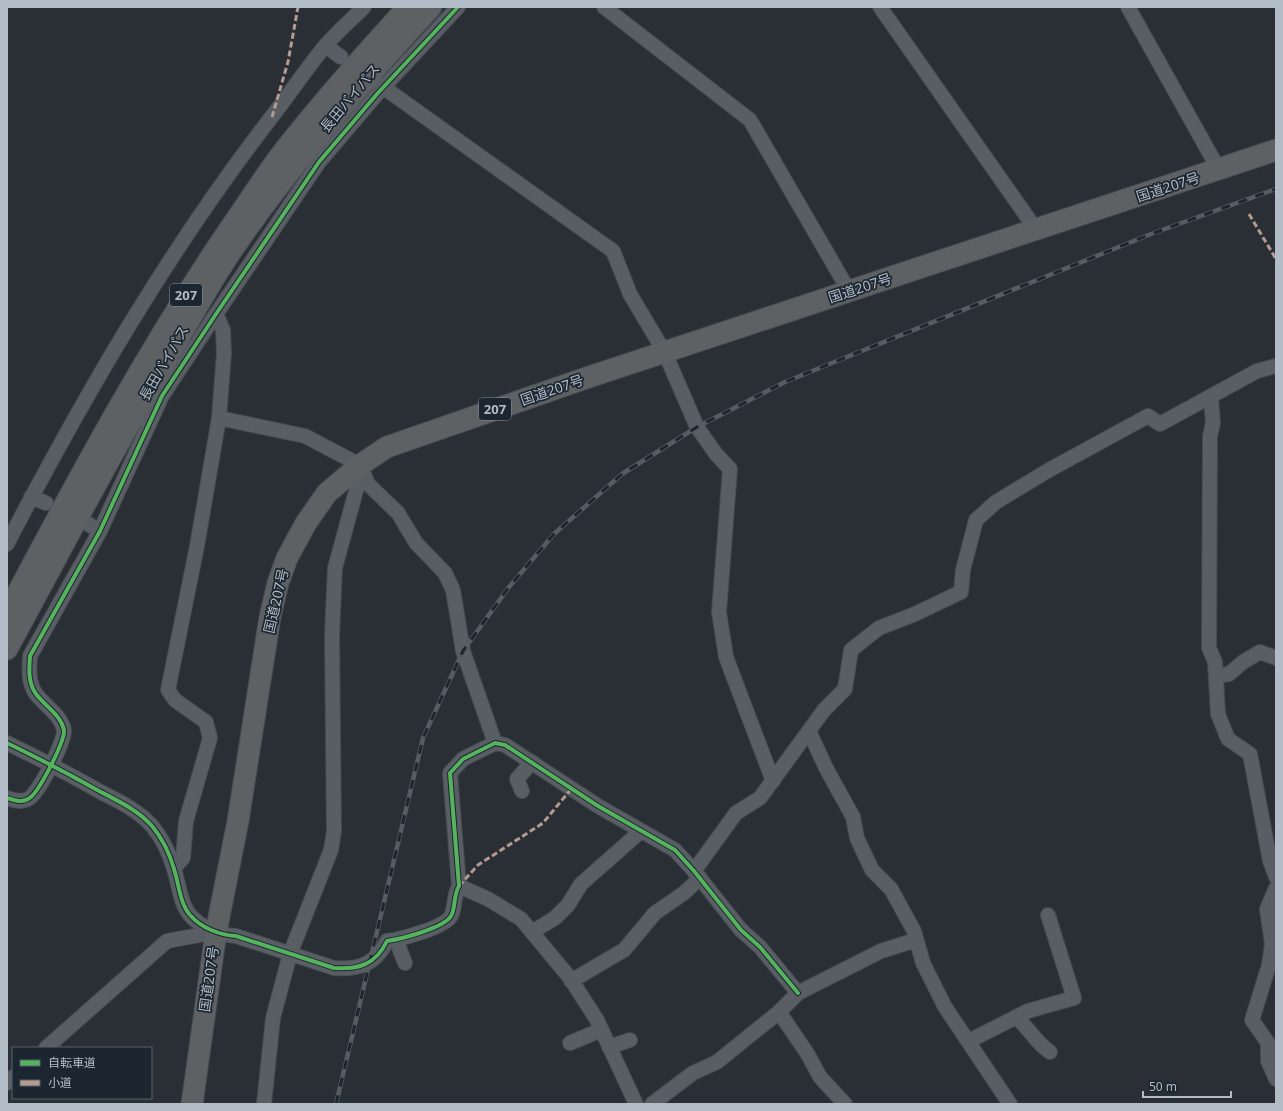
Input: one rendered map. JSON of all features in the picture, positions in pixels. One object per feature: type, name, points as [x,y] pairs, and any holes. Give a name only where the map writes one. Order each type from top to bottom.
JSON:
[{"type":"highway","name":"長田バイパス","points":[[7,612],[135,376],[212,254],[284,152],[361,58],[408,7]]},
{"type":"highway","name":"長田バイパス","points":[[7,648],[155,377],[232,250],[310,147],[374,69],[431,7]]},
{"type":"highway","name":"国道207号","points":[[192,1104],[216,932],[238,821],[270,617],[278,583],[287,558],[310,517],[326,493],[387,447],[586,378],[1037,231],[1276,150]]},
{"type":"street","points":[[7,544],[31,497],[134,317],[238,161],[326,46],[364,7]]},
{"type":"street","points":[[7,798],[19,801],[28,799],[36,792],[52,765],[64,732],[61,721],[35,694],[29,676],[30,656],[162,396],[319,162],[379,84],[458,7]]},
{"type":"street","points":[[604,7],[750,120],[850,291]]},
{"type":"street","points":[[880,7],[1037,231]]},
{"type":"street","points":[[1128,7],[1219,170]]},
{"type":"street","points":[[326,46],[341,57]]},
{"type":"street","points":[[379,84],[613,251],[630,294],[665,353],[697,427],[716,454],[730,469],[720,612],[726,657],[773,781]]},
{"type":"street","points":[[174,868],[182,858],[186,821],[210,738],[206,722],[175,700],[168,690],[197,546],[220,418],[224,353],[223,330],[216,314]]},
{"type":"street","points":[[571,981],[624,950],[655,913],[684,893],[736,813],[760,798],[824,710],[845,689],[852,650],[879,628],[915,614],[961,592],[963,570],[976,520],[996,502],[1049,470],[1148,416],[1160,424],[1211,398],[1257,371],[1276,366]]},
{"type":"street","points":[[1211,398],[1213,423],[1210,436],[1208,648],[1215,662],[1218,714],[1228,739],[1250,754],[1270,861],[1276,877]]},
{"type":"street","points":[[220,418],[305,436],[360,466],[368,484],[398,514],[416,543],[445,573],[453,590],[462,651],[495,743]]},
{"type":"street","points":[[264,1104],[273,1018],[290,954],[331,850],[334,832],[332,635],[335,568],[357,487],[360,466]]},
{"type":"street","points":[[31,497],[46,503]]},
{"type":"street","points":[[1216,676],[1229,674],[1243,662],[1260,652],[1276,658]]},
{"type":"street","points":[[809,731],[826,768],[853,817],[857,838],[872,870],[891,889],[914,932],[923,963],[945,1007],[1010,1104]]},
{"type":"street","points":[[7,743],[52,765],[136,812],[152,827],[163,844],[174,868],[183,902],[190,915],[216,932],[266,945],[334,968],[347,968],[368,962],[377,958],[387,941],[396,940],[447,922],[452,914],[455,893],[459,886],[450,773],[463,759],[495,743],[505,745],[598,806],[675,850],[697,874],[741,930],[760,947],[798,993]]},
{"type":"street","points":[[522,791],[517,779],[532,762]]},
{"type":"street","points":[[532,932],[555,918],[568,905],[581,884],[641,831]]},
{"type":"street","points":[[459,886],[488,899],[521,919],[532,932],[571,981],[597,1020],[636,1104]]},
{"type":"street","points":[[1276,888],[1267,909],[1272,944],[1268,965],[1252,1020],[1268,1043],[1268,1061],[1276,1079]]},
{"type":"street","points":[[969,1041],[1028,1011],[1074,998],[1048,916]]},
{"type":"street","points":[[47,1047],[167,941],[216,932]]},
{"type":"street","points":[[396,940],[406,963]]},
{"type":"street","points":[[652,1104],[693,1073],[718,1062],[779,1012],[798,993],[880,951],[916,940]]},
{"type":"street","points":[[779,1012],[807,1053],[820,1077],[845,1104]]},
{"type":"street","points":[[1016,1017],[1025,1025],[1041,1046],[1050,1052]]},
{"type":"street","points":[[570,1043],[601,1030]]},
{"type":"street","points":[[609,1047],[630,1040]]},
{"type":"railway","points":[[336,1104],[423,738],[463,651],[509,587],[554,534],[622,474],[697,427],[785,382],[1151,234],[1276,189]]},
{"type":"marked path","points":[[272,117],[288,62],[298,7]]},
{"type":"marked path","points":[[1249,214],[1276,259]]},
{"type":"marked path","points":[[459,886],[478,865],[543,823],[572,788]]},
{"type":"cycle path","points":[[7,798],[18,801],[28,799],[38,788],[56,756],[64,730],[60,720],[33,690],[29,666],[30,656],[100,531],[162,396],[319,162],[377,94],[458,7]]},
{"type":"cycle path","points":[[7,743],[120,802],[146,820],[159,836],[168,852],[182,900],[194,920],[211,930],[236,936],[334,968],[351,968],[366,964],[378,955],[387,941],[431,929],[440,925],[451,916],[459,886],[450,773],[463,759],[495,743],[505,745],[598,806],[675,850],[694,871],[741,930],[760,947],[798,993]]}]
